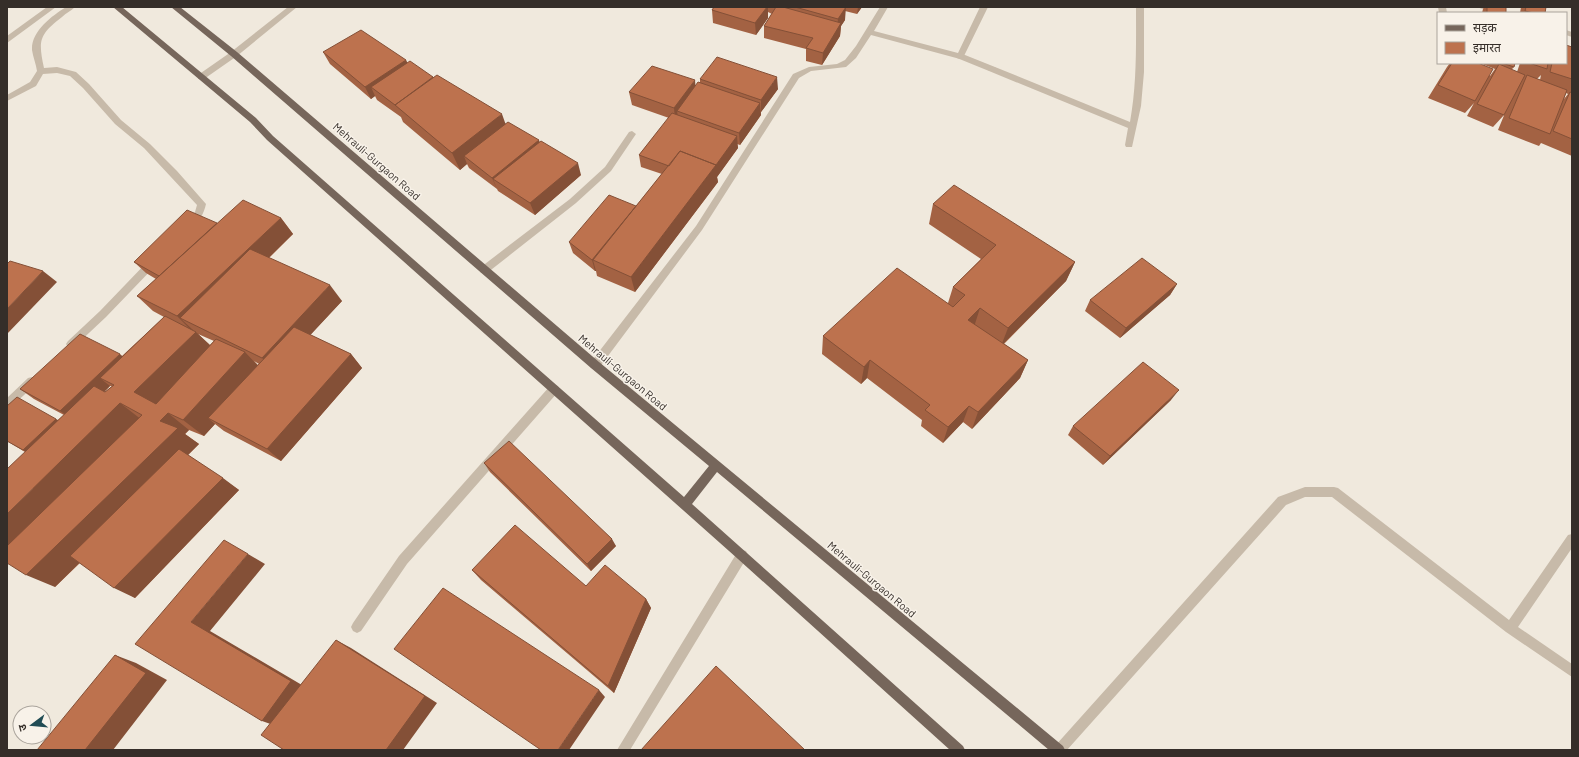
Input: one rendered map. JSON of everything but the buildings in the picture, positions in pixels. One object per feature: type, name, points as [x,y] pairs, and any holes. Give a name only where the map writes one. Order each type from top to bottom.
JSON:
[{"type":"main road","points":[[117,7],[253,120],[270,138],[685,505],[959,750]]},
{"type":"main road","name":"Mehrauli-Gurgaon Road","points":[[175,7],[234,54],[595,365],[1059,750]]},
{"type":"main road","points":[[685,505],[716,465]]},
{"type":"street","points":[[7,40],[52,7]]},
{"type":"street","points":[[7,98],[33,84],[41,71],[35,48],[38,39],[44,29],[71,7]]},
{"type":"street","points":[[201,76],[234,54],[293,7]]},
{"type":"street","points":[[595,365],[699,228],[796,76],[804,70],[814,67],[838,66],[848,63],[884,7]]},
{"type":"street","points":[[960,56],[984,7]]},
{"type":"street","points":[[1129,145],[1137,106],[1140,72],[1140,7]]},
{"type":"street","points":[[1481,7],[1498,12]]},
{"type":"street","points":[[868,32],[960,56],[1133,126]]},
{"type":"street","points":[[41,71],[57,70],[73,74],[86,86],[118,122],[147,146],[195,195],[202,204],[199,214],[183,230]]},
{"type":"street","points":[[484,270],[573,201],[608,169],[632,134]]},
{"type":"street","points":[[64,351],[103,314],[162,253]]},
{"type":"street","points":[[7,404],[41,373]]},
{"type":"street","points":[[356,627],[403,560],[554,389]]},
{"type":"street","points":[[1059,750],[1282,501],[1305,492],[1334,492],[1510,628],[1572,671]]},
{"type":"street","points":[[1510,628],[1572,539]]},
{"type":"street","points":[[623,750],[742,556]]}]
